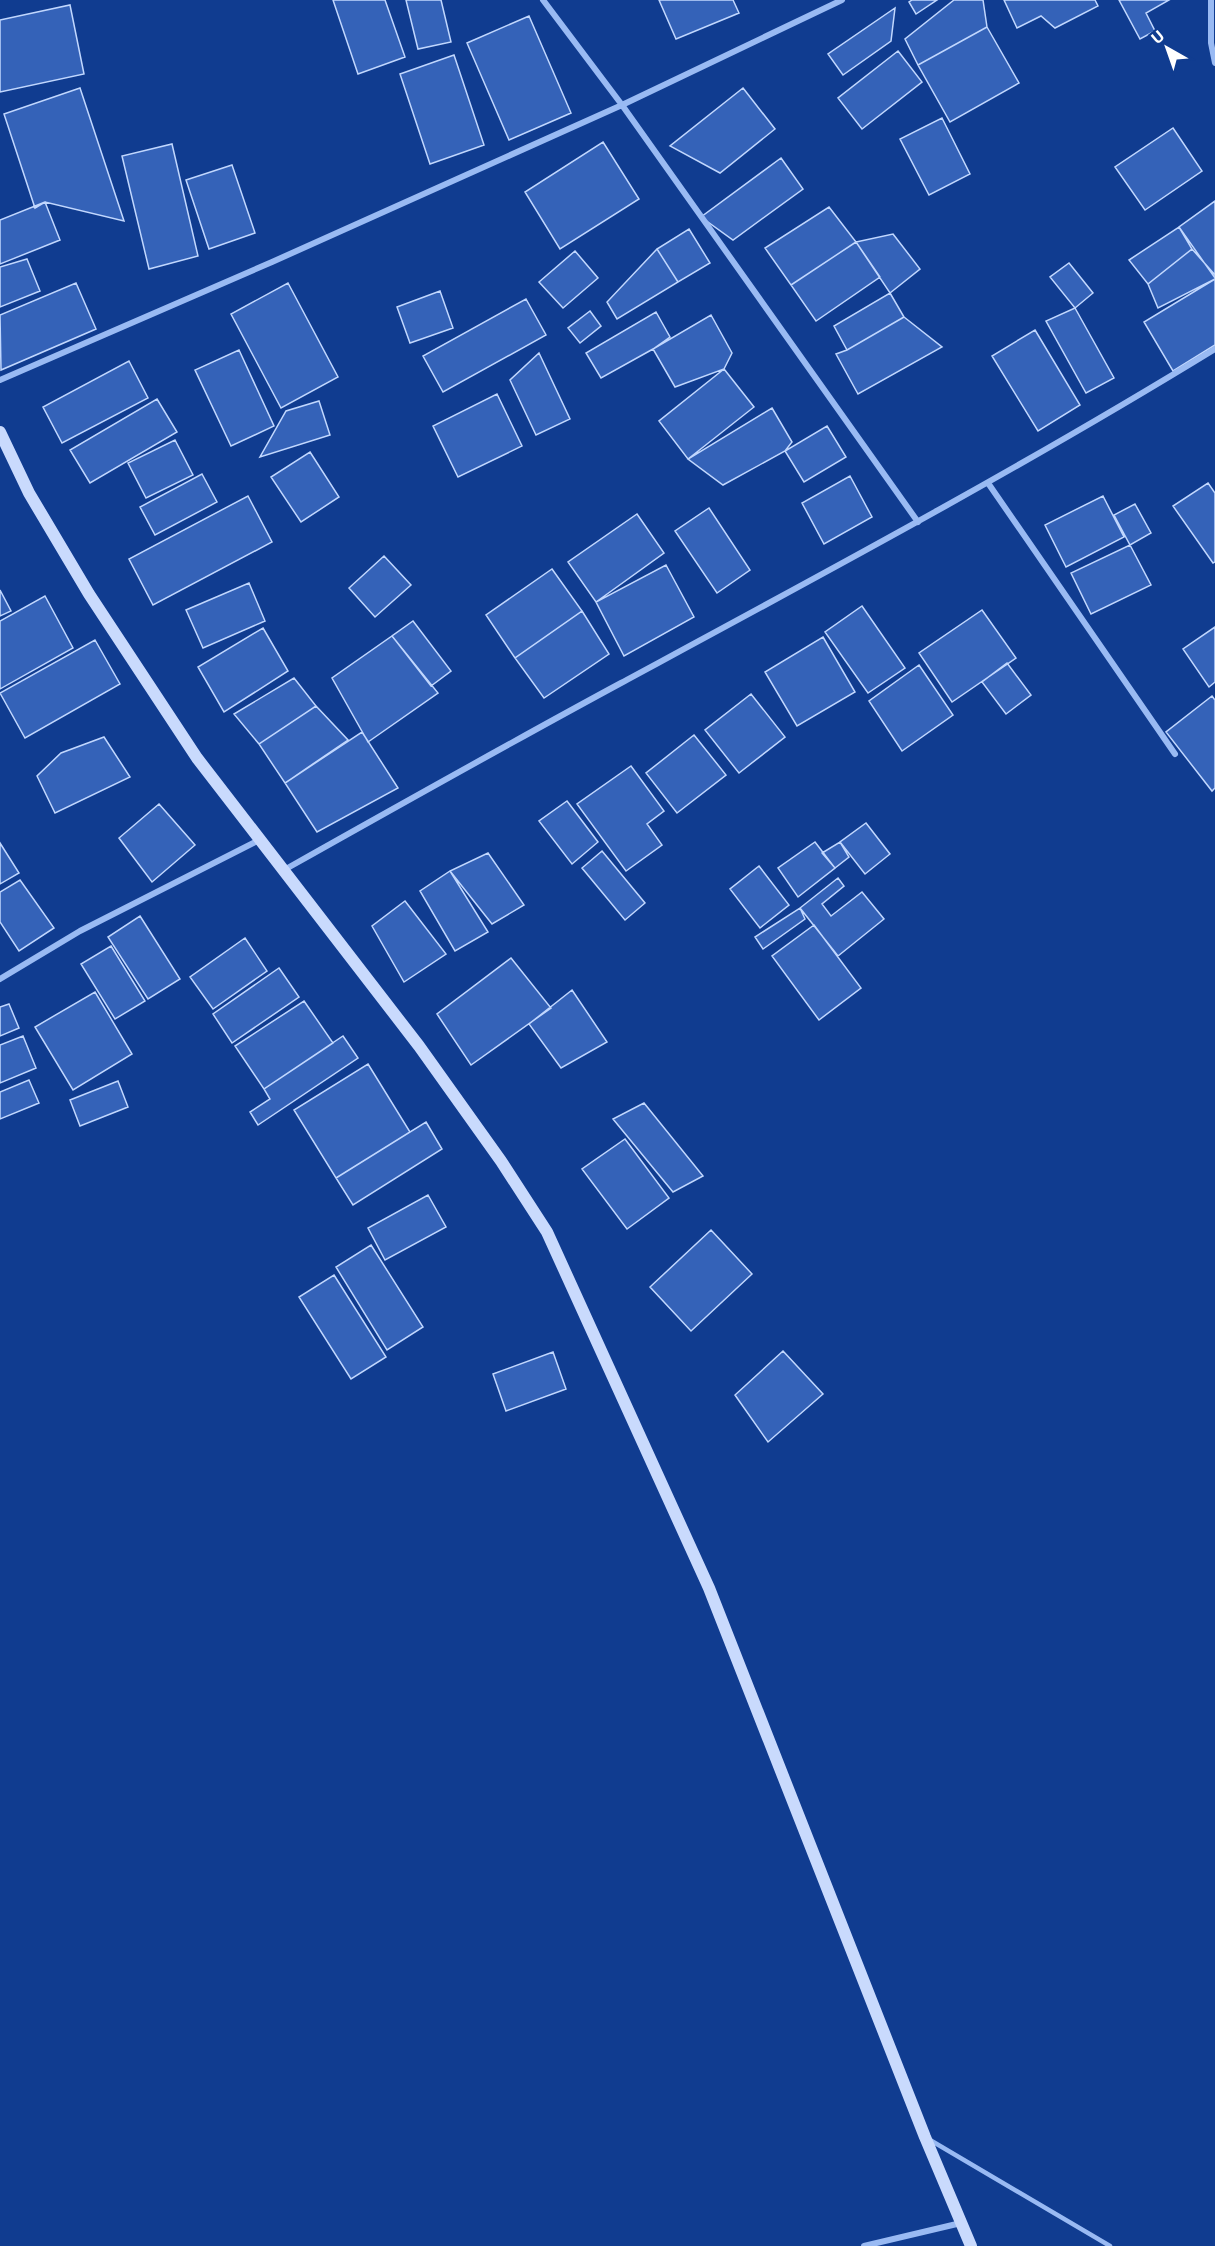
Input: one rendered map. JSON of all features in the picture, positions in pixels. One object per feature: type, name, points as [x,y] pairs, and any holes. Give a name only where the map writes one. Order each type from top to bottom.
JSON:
[{"type":"street","points":[[543,0],[622,105],[918,522]]},
{"type":"street","points":[[0,380],[272,262],[622,105],[842,0]]},
{"type":"street","points":[[1211,0],[1211,43],[1215,63]]},
{"type":"street","points":[[284,870],[988,483],[1094,423],[1215,349]]},
{"type":"street","points":[[0,432],[29,493],[89,594],[197,758],[419,1046],[501,1161],[547,1232],[709,1588],[925,2137],[971,2246]]},
{"type":"street","points":[[988,483],[1174,754]]},
{"type":"street","points":[[0,979],[80,931],[261,839]]},
{"type":"street","points":[[864,2246],[961,2223]]},
{"type":"lane","points":[[925,2137],[1110,2246]]},
{"type":"building","points":[[333,0],[385,0],[405,57],[358,74]]},
{"type":"building","points":[[406,0],[441,0],[451,42],[418,49]]},
{"type":"building","points":[[659,0],[733,0],[739,13],[676,39]]},
{"type":"building","points":[[937,0],[916,14],[909,2]]},
{"type":"building","points":[[954,0],[983,0],[987,27],[918,65],[905,39]]},
{"type":"building","points":[[1004,0],[1095,0],[1098,6],[1055,28],[1041,16],[1017,28]]},
{"type":"building","points":[[1119,0],[1169,0],[1146,13],[1155,31],[1140,39]]},
{"type":"building","points":[[70,5],[84,74],[0,92],[0,20]]},
{"type":"building","points":[[895,8],[891,41],[843,75],[828,54]]},
{"type":"building","points":[[529,16],[571,113],[509,140],[467,43]]},
{"type":"building","points":[[987,27],[1019,83],[950,122],[918,65]]},
{"type":"building","points":[[898,51],[922,82],[862,129],[838,98]]},
{"type":"building","points":[[454,55],[484,145],[430,164],[400,74]]},
{"type":"building","points":[[80,88],[124,221],[45,202],[35,208],[4,114]]},
{"type":"building","points":[[743,88],[775,129],[720,173],[670,146]]},
{"type":"building","points":[[942,118],[970,174],[929,195],[900,139]]},
{"type":"building","points":[[1173,128],[1202,171],[1145,210],[1115,167]]},
{"type":"building","points":[[603,142],[639,199],[560,249],[525,192]]},
{"type":"building","points":[[172,144],[198,256],[149,269],[122,156]]},
{"type":"building","points":[[781,158],[803,189],[733,240],[701,217]]},
{"type":"building","points":[[232,165],[255,233],[209,249],[186,180]]},
{"type":"building","points":[[1215,201],[1215,278],[1179,227]]},
{"type":"building","points":[[45,202],[60,240],[0,264],[0,220]]},
{"type":"building","points":[[829,207],[856,242],[791,285],[765,248]]},
{"type":"building","points":[[1179,227],[1192,249],[1148,284],[1129,260]]},
{"type":"building","points":[[689,229],[710,263],[678,282],[657,249]]},
{"type":"building","points":[[893,234],[920,269],[890,293],[856,242]]},
{"type":"building","points":[[856,242],[880,277],[816,321],[791,285]]},
{"type":"building","points":[[657,249],[678,282],[617,319],[607,302]]},
{"type":"building","points":[[1192,249],[1215,275],[1215,279],[1158,308],[1148,284]]},
{"type":"building","points":[[575,251],[598,278],[563,308],[539,282]]},
{"type":"building","points":[[27,259],[40,291],[0,307],[0,267]]},
{"type":"building","points":[[1069,263],[1093,293],[1075,308],[1050,277]]},
{"type":"building","points":[[1215,279],[1215,345],[1173,371],[1144,322]]},
{"type":"building","points":[[76,283],[96,329],[1,370],[0,315]]},
{"type":"building","points":[[288,283],[338,377],[281,408],[231,314]]},
{"type":"building","points":[[440,291],[453,328],[410,343],[397,307]]},
{"type":"building","points":[[890,293],[904,317],[847,350],[834,326]]},
{"type":"building","points":[[526,299],[546,335],[443,392],[423,356]]},
{"type":"building","points":[[1075,308],[1114,378],[1086,393],[1046,321]]},
{"type":"building","points":[[590,311],[601,326],[580,343],[568,328]]},
{"type":"building","points":[[656,312],[670,337],[601,378],[586,353]]},
{"type":"building","points":[[711,315],[732,353],[724,369],[675,387],[653,349]]},
{"type":"building","points":[[904,317],[942,347],[858,394],[836,354]]},
{"type":"building","points":[[1035,330],[1080,405],[1038,431],[992,356]]},
{"type":"building","points":[[239,350],[274,426],[231,446],[195,370]]},
{"type":"building","points":[[539,353],[570,419],[536,435],[510,380]]},
{"type":"building","points":[[129,361],[148,398],[62,443],[43,407]]},
{"type":"building","points":[[724,369],[754,407],[688,459],[659,421]]},
{"type":"building","points":[[497,394],[522,446],[458,477],[433,426]]},
{"type":"building","points":[[157,399],[177,432],[90,483],[70,450]]},
{"type":"building","points":[[319,401],[330,435],[260,457],[286,411]]},
{"type":"building","points":[[772,408],[792,442],[785,451],[723,485],[688,459]]},
{"type":"building","points":[[827,426],[846,457],[804,482],[785,451]]},
{"type":"building","points":[[175,440],[193,475],[146,498],[128,463]]},
{"type":"building","points":[[310,452],[339,497],[301,522],[271,477]]},
{"type":"building","points":[[202,474],[217,502],[155,535],[140,507]]},
{"type":"building","points":[[850,476],[872,517],[824,544],[802,503]]},
{"type":"building","points":[[1208,483],[1215,493],[1215,562],[1213,563],[1173,506]]},
{"type":"building","points":[[248,496],[272,542],[153,605],[129,559]]},
{"type":"building","points":[[1103,496],[1124,537],[1066,567],[1045,525]]},
{"type":"building","points":[[1135,504],[1151,533],[1130,545],[1114,515]]},
{"type":"building","points":[[709,508],[750,570],[717,593],[675,531]]},
{"type":"building","points":[[637,514],[664,553],[596,602],[568,562]]},
{"type":"building","points":[[1130,545],[1151,585],[1091,614],[1071,573]]},
{"type":"building","points":[[384,556],[411,585],[375,617],[349,588]]},
{"type":"building","points":[[666,565],[694,617],[624,656],[596,602]]},
{"type":"building","points":[[552,569],[582,611],[515,658],[486,615]]},
{"type":"building","points":[[249,583],[265,621],[203,648],[186,610]]},
{"type":"building","points":[[0,590],[11,611],[0,616]]},
{"type":"building","points":[[45,596],[73,648],[0,689],[0,621]]},
{"type":"building","points":[[862,606],[905,668],[868,693],[825,632]]},
{"type":"building","points":[[982,610],[1016,658],[952,702],[919,653]]},
{"type":"building","points":[[582,611],[609,654],[544,698],[515,658]]},
{"type":"building","points":[[413,621],[451,671],[431,686],[392,636]]},
{"type":"building","points":[[1215,627],[1215,682],[1209,687],[1183,649]]},
{"type":"building","points":[[263,628],[288,671],[224,712],[198,667]]},
{"type":"building","points":[[392,636],[438,693],[368,742],[332,678]]},
{"type":"building","points":[[823,637],[855,692],[797,726],[765,672]]},
{"type":"building","points":[[95,640],[120,684],[25,738],[0,693]]},
{"type":"building","points":[[1007,663],[1031,695],[1006,714],[982,682]]},
{"type":"building","points":[[919,665],[953,715],[902,751],[869,701]]},
{"type":"building","points":[[294,678],[316,706],[259,744],[234,714]]},
{"type":"building","points":[[751,694],[785,737],[739,773],[705,730]]},
{"type":"building","points":[[1212,696],[1215,700],[1215,788],[1212,791],[1166,732]]},
{"type":"building","points":[[316,706],[348,740],[285,783],[259,744]]},
{"type":"building","points":[[362,732],[398,788],[317,832],[285,783]]},
{"type":"building","points":[[694,735],[726,775],[677,813],[646,773]]},
{"type":"building","points":[[104,737],[130,777],[55,813],[37,776],[61,753]]},
{"type":"building","points":[[631,766],[664,811],[647,824],[662,845],[626,871],[577,804]]},
{"type":"building","points":[[567,801],[598,842],[572,864],[539,821]]},
{"type":"building","points":[[159,804],[195,845],[152,882],[119,838]]},
{"type":"building","points":[[866,823],[890,854],[865,874],[840,842]]},
{"type":"building","points":[[815,842],[835,868],[798,897],[778,868]]},
{"type":"building","points":[[840,842],[849,857],[835,868],[822,853]]},
{"type":"building","points":[[0,843],[19,873],[0,884]]},
{"type":"building","points":[[602,851],[645,903],[625,920],[582,868]]},
{"type":"building","points":[[488,853],[524,905],[492,924],[450,871]]},
{"type":"building","points":[[759,866],[789,905],[760,928],[730,889]]},
{"type":"building","points":[[450,871],[488,932],[455,951],[420,891]]},
{"type":"building","points":[[838,878],[844,886],[822,904],[831,916],[862,892],[884,919],[838,956],[800,908]]},
{"type":"building","points":[[20,880],[54,928],[19,951],[0,922],[0,892]]},
{"type":"building","points":[[405,901],[446,954],[404,982],[372,926]]},
{"type":"building","points":[[800,908],[805,919],[763,949],[755,937]]},
{"type":"building","points":[[140,916],[180,979],[148,999],[108,937]]},
{"type":"building","points":[[814,925],[861,988],[819,1020],[772,956]]},
{"type":"building","points":[[245,938],[267,971],[213,1009],[190,977]]},
{"type":"building","points":[[111,946],[145,1001],[115,1019],[81,964]]},
{"type":"building","points":[[511,958],[551,1008],[471,1065],[437,1014]]},
{"type":"building","points":[[279,968],[299,997],[232,1043],[213,1014]]},
{"type":"building","points":[[572,990],[607,1042],[561,1068],[529,1024]]},
{"type":"building","points":[[95,992],[132,1054],[73,1090],[35,1027]]},
{"type":"building","points":[[304,1001],[333,1043],[264,1089],[235,1046]]},
{"type":"building","points":[[9,1004],[19,1028],[0,1036],[0,1007]]},
{"type":"building","points":[[23,1036],[36,1068],[0,1083],[0,1045]]},
{"type":"building","points":[[343,1036],[358,1058],[258,1125],[250,1112],[270,1099],[264,1089]]},
{"type":"building","points":[[368,1064],[410,1132],[336,1178],[294,1110]]},
{"type":"building","points":[[29,1080],[39,1103],[0,1119],[0,1092]]},
{"type":"building","points":[[118,1081],[128,1107],[80,1126],[70,1100]]},
{"type":"building","points":[[644,1103],[703,1176],[673,1192],[613,1119]]},
{"type":"building","points":[[426,1122],[442,1149],[353,1205],[336,1178]]},
{"type":"building","points":[[625,1139],[669,1198],[627,1229],[582,1169]]},
{"type":"building","points":[[428,1195],[446,1227],[385,1260],[368,1228]]},
{"type":"building","points":[[711,1230],[752,1274],[691,1331],[650,1287]]},
{"type":"building","points":[[371,1245],[423,1327],[387,1350],[336,1267]]},
{"type":"building","points":[[334,1275],[386,1357],[351,1379],[299,1297]]},
{"type":"building","points":[[783,1351],[823,1394],[768,1442],[735,1395]]},
{"type":"building","points":[[553,1352],[566,1389],[506,1411],[493,1374]]}]
